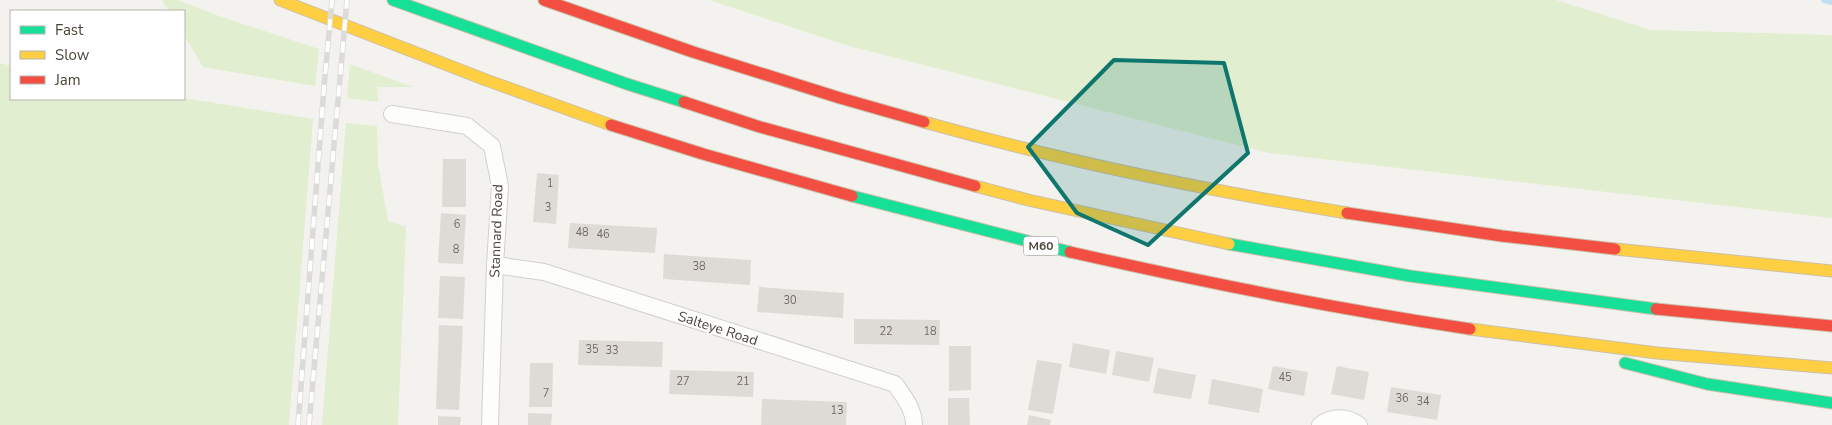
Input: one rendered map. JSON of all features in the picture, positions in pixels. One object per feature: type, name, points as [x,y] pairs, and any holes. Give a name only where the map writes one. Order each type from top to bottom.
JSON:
[{"type":"highway","name":"M60","points":[[280,0],[613,126],[748,168],[1021,241],[1221,286],[1404,318],[1632,350],[1832,368]]},
{"type":"highway","points":[[393,0],[626,84],[760,127],[1028,200],[1226,244],[1410,276],[1637,307],[1832,326]]},
{"type":"highway","points":[[547,1],[642,35],[931,124],[1038,152],[1118,170],[1348,214],[1504,236],[1832,271]]},
{"type":"highway","points":[[1783,265],[1832,264]]},
{"type":"highway","points":[[1535,337],[1707,384],[1832,404]]},
{"type":"street","name":"Stannard Road","points":[[392,114],[467,126],[492,146],[500,186],[495,265],[490,425]]},
{"type":"street","name":"Salteye Road","points":[[495,265],[544,272],[895,384],[906,399],[914,416],[914,425]]},
{"type":"street","points":[[1320,425],[1325,421],[1335,418],[1345,418],[1359,425]]},
{"type":"highlighted area","points":[[1114,60],[1224,63],[1248,153],[1148,245],[1077,213],[1028,147]]},
{"type":"green space","points":[[162,0],[178,0],[219,16],[319,49],[315,86],[203,67],[185,37],[185,10],[168,10]]},
{"type":"green space","points":[[709,0],[1556,0],[1651,30],[1830,35],[1832,36],[1832,218],[1269,153],[849,46]]},
{"type":"green space","points":[[0,63],[10,66],[10,100],[185,100],[185,98],[313,119],[289,425],[0,425]]},
{"type":"green space","points":[[350,64],[413,87],[377,87],[378,102],[347,98]]},
{"type":"green space","points":[[346,123],[377,126],[378,164],[388,221],[406,227],[398,425],[322,425]]},
{"type":"building","points":[[443,159],[466,159],[466,207],[442,207]]},
{"type":"building","points":[[537,173],[559,175],[556,224],[533,222]]},
{"type":"building","points":[[441,213],[466,215],[463,264],[438,263]]},
{"type":"building","points":[[570,223],[657,228],[655,253],[568,248]]},
{"type":"building","points":[[664,254],[751,260],[750,285],[663,279]]},
{"type":"building","points":[[440,276],[465,277],[463,319],[438,318]]},
{"type":"building","points":[[759,287],[844,293],[843,318],[757,312]]},
{"type":"building","points":[[854,319],[940,320],[939,345],[854,344]]},
{"type":"building","points":[[439,325],[463,326],[459,410],[436,409]]},
{"type":"building","points":[[579,340],[663,342],[662,367],[578,365]]},
{"type":"building","points":[[1073,343],[1110,350],[1106,374],[1069,367]]},
{"type":"building","points":[[949,346],[971,346],[971,390],[949,391]]},
{"type":"building","points":[[1116,351],[1154,358],[1149,382],[1112,375]]},
{"type":"building","points":[[1037,360],[1062,364],[1053,414],[1028,410]]},
{"type":"building","points":[[530,363],[553,363],[552,407],[529,407]]},
{"type":"building","points":[[1273,366],[1308,372],[1304,396],[1268,389]]},
{"type":"building","points":[[1337,366],[1369,372],[1364,400],[1331,394]]},
{"type":"building","points":[[1158,368],[1196,375],[1191,399],[1153,393]]},
{"type":"building","points":[[670,370],[754,372],[753,397],[669,394]]},
{"type":"building","points":[[1212,379],[1263,389],[1259,413],[1208,404]]},
{"type":"building","points":[[1391,387],[1441,395],[1437,420],[1387,412]]},
{"type":"building","points":[[948,398],[969,398],[970,425],[948,425]]},
{"type":"building","points":[[762,399],[847,402],[846,425],[761,425]]},
{"type":"building","points":[[528,413],[552,414],[551,425],[528,425]]},
{"type":"building","points":[[1029,415],[1051,420],[1050,425],[1027,425]]},
{"type":"building","points":[[438,416],[461,417],[460,425],[438,425]]},
{"type":"waterway","points":[[1824,0],[1832,2]]},
{"type":"railway","points":[[298,425],[332,0]]},
{"type":"railway","points":[[309,425],[347,0]]},
{"type":"traffic: fast","points":[[393,0],[627,84],[684,102]]},
{"type":"traffic: fast","points":[[852,196],[1070,252]]},
{"type":"traffic: fast","points":[[1229,244],[1410,276],[1656,309]]},
{"type":"traffic: fast","points":[[1625,363],[1707,384],[1832,403]]},
{"type":"traffic: slow","points":[[280,0],[486,80],[611,125]]},
{"type":"traffic: slow","points":[[924,122],[1134,174],[1240,195],[1347,213]]},
{"type":"traffic: slow","points":[[975,186],[1028,200],[1229,244]]},
{"type":"traffic: slow","points":[[1615,249],[1832,271]]},
{"type":"traffic: slow","points":[[1470,329],[1657,353],[1832,368]]},
{"type":"traffic: jam","points":[[544,0],[693,52],[924,122]]},
{"type":"traffic: jam","points":[[684,102],[760,127],[975,186]]},
{"type":"traffic: jam","points":[[611,125],[703,154],[852,196]]},
{"type":"traffic: jam","points":[[1347,213],[1502,236],[1615,249]]},
{"type":"traffic: jam","points":[[1070,252],[1269,294],[1470,329]]},
{"type":"traffic: jam","points":[[1656,309],[1832,326]]}]
